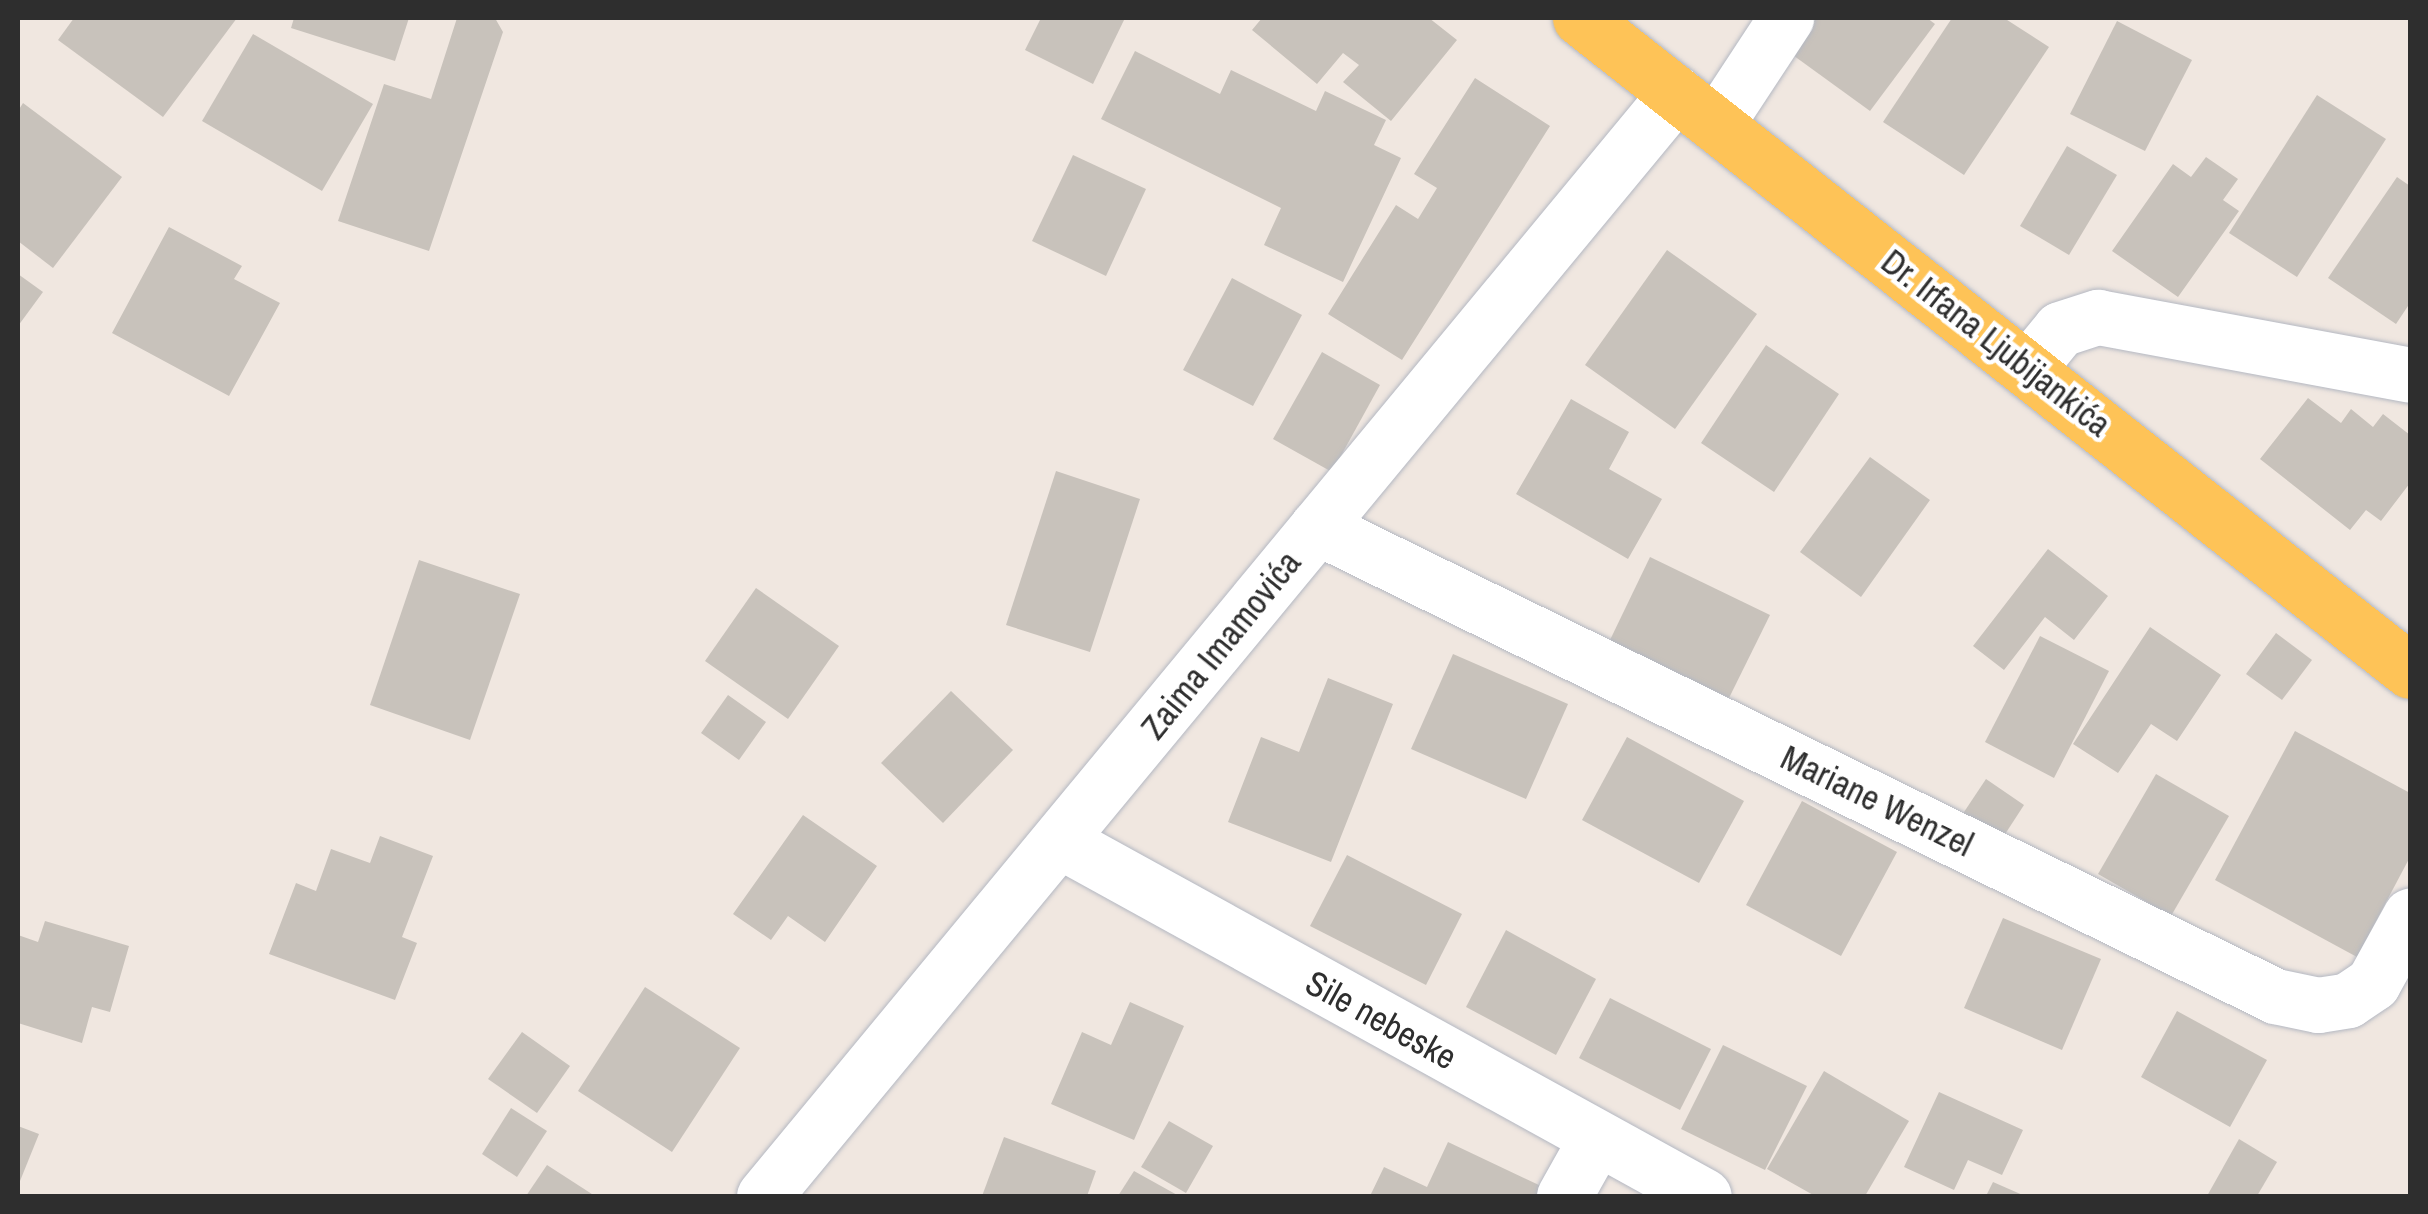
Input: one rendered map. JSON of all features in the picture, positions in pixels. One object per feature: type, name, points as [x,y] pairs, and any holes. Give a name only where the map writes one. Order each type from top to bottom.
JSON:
[{"type":"main road","name":"Dr. Irfana Ljubijankića","points":[[1580,18],[2410,671]]},
{"type":"street","name":"Zaima Imamovića","points":[[764,1196],[1318,527],[1697,108],[1786,18]]},
{"type":"street","points":[[2028,368],[2060,329],[2098,316],[2410,375]]},
{"type":"street","name":"Mariane Wenzel","points":[[1318,527],[2276,996],[2318,1005],[2348,1000],[2373,982],[2410,916]]},
{"type":"street","name":"Sile nebeske","points":[[1060,842],[1704,1196]]},
{"type":"street","points":[[1564,1196],[1596,1139]]},
{"type":"building","points":[[74,18],[237,18],[163,117],[58,40]]},
{"type":"building","points":[[294,18],[409,18],[395,61],[291,28]]},
{"type":"building","points":[[457,18],[495,18],[503,32],[429,251],[338,221],[384,84],[431,99]]},
{"type":"building","points":[[1041,18],[1125,18],[1093,84],[1025,50]]},
{"type":"building","points":[[1262,18],[1429,18],[1457,40],[1391,121],[1343,82],[1359,65],[1343,53],[1317,84],[1252,30]]},
{"type":"building","points":[[1816,18],[1927,18],[1935,24],[1870,111],[1790,53]]},
{"type":"building","points":[[1952,18],[2004,18],[2049,47],[1964,175],[1883,122]]},
{"type":"building","points":[[2117,21],[2192,60],[2145,151],[2070,114]]},
{"type":"building","points":[[253,34],[373,104],[322,191],[202,121]]},
{"type":"building","points":[[1135,51],[1220,94],[1231,70],[1316,111],[1325,91],[1386,120],[1374,145],[1401,158],[1343,282],[1264,245],[1281,208],[1101,119]]},
{"type":"building","points":[[1475,78],[1550,126],[1402,360],[1328,314],[1396,205],[1418,219],[1437,188],[1414,174]]},
{"type":"building","points":[[2317,95],[2386,139],[2297,277],[2229,233]]},
{"type":"building","points":[[23,103],[122,177],[53,268],[18,241],[18,111]]},
{"type":"building","points":[[2067,146],[2117,175],[2069,255],[2020,226]]},
{"type":"building","points":[[1073,155],[1146,189],[1106,276],[1032,241]]},
{"type":"building","points":[[2206,157],[2238,179],[2223,200],[2239,211],[2178,297],[2112,251],[2173,164],[2191,177]]},
{"type":"building","points":[[2397,177],[2410,186],[2410,303],[2396,324],[2328,278]]},
{"type":"building","points":[[169,227],[242,266],[234,279],[280,303],[229,396],[112,333]]},
{"type":"building","points":[[1667,250],[1757,314],[1675,429],[1585,365]]},
{"type":"building","points":[[18,274],[43,292],[18,326]]},
{"type":"building","points":[[1232,278],[1302,315],[1253,406],[1183,370]]},
{"type":"building","points":[[1766,345],[1839,394],[1774,492],[1701,443]]},
{"type":"building","points":[[1322,352],[1380,385],[1332,472],[1273,439]]},
{"type":"building","points":[[2308,398],[2341,423],[2351,409],[2373,427],[2383,414],[2410,435],[2410,483],[2381,521],[2366,510],[2350,530],[2260,459]]},
{"type":"building","points":[[1571,399],[1629,432],[1609,469],[1662,499],[1628,559],[1516,494]]},
{"type":"building","points":[[1870,457],[1930,500],[1861,597],[1800,552]]},
{"type":"building","points":[[1056,471],[1140,499],[1090,652],[1006,625]]},
{"type":"building","points":[[2048,549],[2108,596],[2074,640],[2045,617],[2004,670],[1973,646]]},
{"type":"building","points":[[1650,557],[1770,615],[1729,698],[1610,640]]},
{"type":"building","points":[[419,560],[520,594],[470,740],[370,705]]},
{"type":"building","points":[[756,588],[839,646],[788,719],[705,661]]},
{"type":"building","points":[[2150,627],[2221,675],[2177,741],[2151,724],[2118,773],[2073,744]]},
{"type":"building","points":[[2276,633],[2312,660],[2282,700],[2246,674]]},
{"type":"building","points":[[2040,636],[2109,671],[2054,778],[1985,742]]},
{"type":"building","points":[[1453,654],[1568,704],[1526,799],[1411,749]]},
{"type":"building","points":[[1328,678],[1393,704],[1331,862],[1228,822],[1261,737],[1299,752]]},
{"type":"building","points":[[951,691],[1013,750],[943,823],[881,763]]},
{"type":"building","points":[[728,695],[766,722],[739,760],[701,733]]},
{"type":"building","points":[[2295,731],[2410,793],[2410,857],[2357,957],[2215,880]]},
{"type":"building","points":[[1627,737],[1744,801],[1699,883],[1582,820]]},
{"type":"building","points":[[2156,774],[2229,816],[2171,916],[2098,874]]},
{"type":"building","points":[[1986,779],[2024,805],[1998,845],[1958,821]]},
{"type":"building","points":[[1802,801],[1897,852],[1841,956],[1746,905]]},
{"type":"building","points":[[803,815],[877,866],[825,942],[788,916],[771,940],[733,914]]},
{"type":"building","points":[[380,836],[433,856],[402,937],[417,943],[395,1000],[269,954],[296,883],[316,891],[331,849],[370,863]]},
{"type":"building","points":[[1347,855],[1462,914],[1426,985],[1310,926]]},
{"type":"building","points":[[2003,918],[2101,959],[2062,1050],[1964,1008]]},
{"type":"building","points":[[45,921],[129,946],[110,1012],[92,1007],[82,1043],[18,1023],[18,935],[38,942]]},
{"type":"building","points":[[1506,930],[1596,979],[1556,1055],[1466,1007]]},
{"type":"building","points":[[645,987],[740,1048],[672,1152],[578,1091]]},
{"type":"building","points":[[1610,998],[1711,1049],[1680,1110],[1579,1058]]},
{"type":"building","points":[[1130,1002],[1184,1026],[1134,1140],[1051,1104],[1082,1032],[1111,1045]]},
{"type":"building","points":[[2177,1011],[2267,1060],[2230,1127],[2141,1077]]},
{"type":"building","points":[[522,1032],[570,1066],[537,1113],[488,1079]]},
{"type":"building","points":[[1723,1045],[1807,1086],[1765,1170],[1681,1129]]},
{"type":"building","points":[[1824,1071],[1909,1121],[1865,1196],[1815,1196],[1767,1169]]},
{"type":"building","points":[[1939,1092],[2023,1130],[2002,1175],[1968,1160],[1954,1190],[1904,1167]]},
{"type":"building","points":[[511,1108],[547,1131],[517,1177],[482,1154]]},
{"type":"building","points":[[1169,1121],[1213,1146],[1186,1193],[1141,1167]]},
{"type":"building","points":[[18,1126],[39,1134],[18,1186]]},
{"type":"building","points":[[1004,1137],[1096,1171],[1087,1196],[982,1196]]},
{"type":"building","points":[[2239,1139],[2277,1162],[2257,1196],[2207,1196]]},
{"type":"building","points":[[1448,1142],[1541,1186],[1536,1196],[1370,1196],[1384,1167],[1427,1187]]},
{"type":"building","points":[[547,1165],[595,1196],[526,1196]]},
{"type":"building","points":[[1134,1171],[1179,1196],[1118,1196]]},
{"type":"building","points":[[1993,1182],[2025,1196],[1986,1196]]}]
